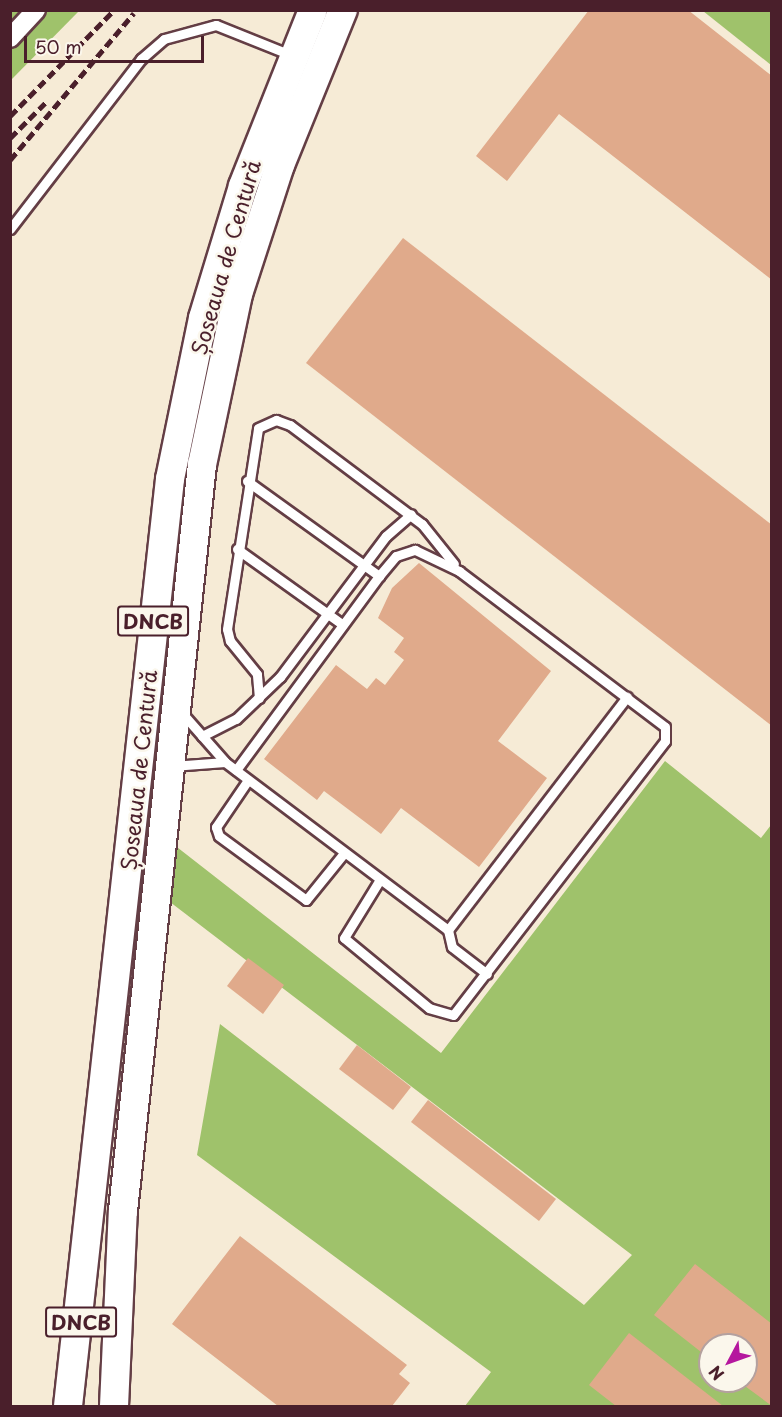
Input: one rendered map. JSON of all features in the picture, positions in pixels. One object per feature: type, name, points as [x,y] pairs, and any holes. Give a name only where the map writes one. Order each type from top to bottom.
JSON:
[{"type":"main road","name":"Șoseaua de Centură","points":[[68,1407],[170,479],[203,318],[243,186],[313,10]]},
{"type":"main road","name":"Șoseaua de Centură","points":[[114,1407],[115,1297],[173,702],[202,465],[238,294],[280,165],[343,10]]},
{"type":"street","points":[[10,38],[36,10]]},
{"type":"lane","points":[[10,229],[141,59],[164,39],[216,25],[293,56]]},
{"type":"lane","points":[[259,698],[257,674],[230,641],[227,629],[247,481],[258,428],[276,420],[290,424],[411,514],[459,571]]},
{"type":"lane","points":[[247,481],[379,576]]},
{"type":"lane","points":[[202,736],[236,719],[259,698],[328,614],[363,565],[411,514]]},
{"type":"lane","points":[[237,549],[343,625]]},
{"type":"lane","points":[[236,770],[379,576],[396,556],[415,550],[459,571],[665,727],[665,741],[464,1005],[442,1016],[344,938],[380,881]]},
{"type":"lane","points":[[448,930],[627,697]]},
{"type":"lane","points":[[173,702],[225,762],[344,854],[448,930],[452,947],[487,974]]},
{"type":"lane","points":[[167,766],[225,762]]},
{"type":"lane","points":[[248,780],[216,827],[228,843],[306,900],[344,854]]},
{"type":"green space","points":[[11,11],[79,11],[11,80]]},
{"type":"green space","points":[[703,11],[771,11],[771,65]]},
{"type":"green space","points":[[665,761],[761,838],[771,825],[771,1406],[465,1406],[491,1372],[197,1155],[220,1024],[584,1305],[632,1255],[170,902],[173,844],[441,1053]]},
{"type":"building","points":[[589,10],[688,10],[772,76],[772,280],[559,114],[507,181],[476,156]]},
{"type":"building","points":[[403,238],[772,525],[772,726],[306,363]]},
{"type":"building","points":[[419,563],[551,671],[498,741],[547,778],[479,867],[401,808],[381,834],[324,791],[317,800],[264,759],[336,665],[367,689],[376,678],[385,685],[404,660],[394,652],[404,638],[378,618],[392,588]]},
{"type":"building","points":[[248,958],[284,985],[263,1014],[227,986]]},
{"type":"building","points":[[357,1045],[411,1087],[393,1110],[339,1069]]},
{"type":"building","points":[[428,1100],[556,1199],[539,1221],[411,1122]]},
{"type":"building","points":[[240,1236],[407,1365],[399,1374],[410,1383],[392,1406],[278,1406],[172,1324]]},
{"type":"building","points":[[695,1264],[772,1324],[772,1406],[754,1393],[758,1393],[758,1333],[698,1333],[698,1350],[654,1315]]},
{"type":"building","points":[[629,1333],[698,1387],[698,1393],[706,1393],[723,1406],[616,1406],[589,1385]]},
{"type":"railway","points":[[10,116],[114,10]]},
{"type":"railway","points":[[10,160],[134,13]]},
{"type":"railway","points":[[10,138],[48,100]]}]
